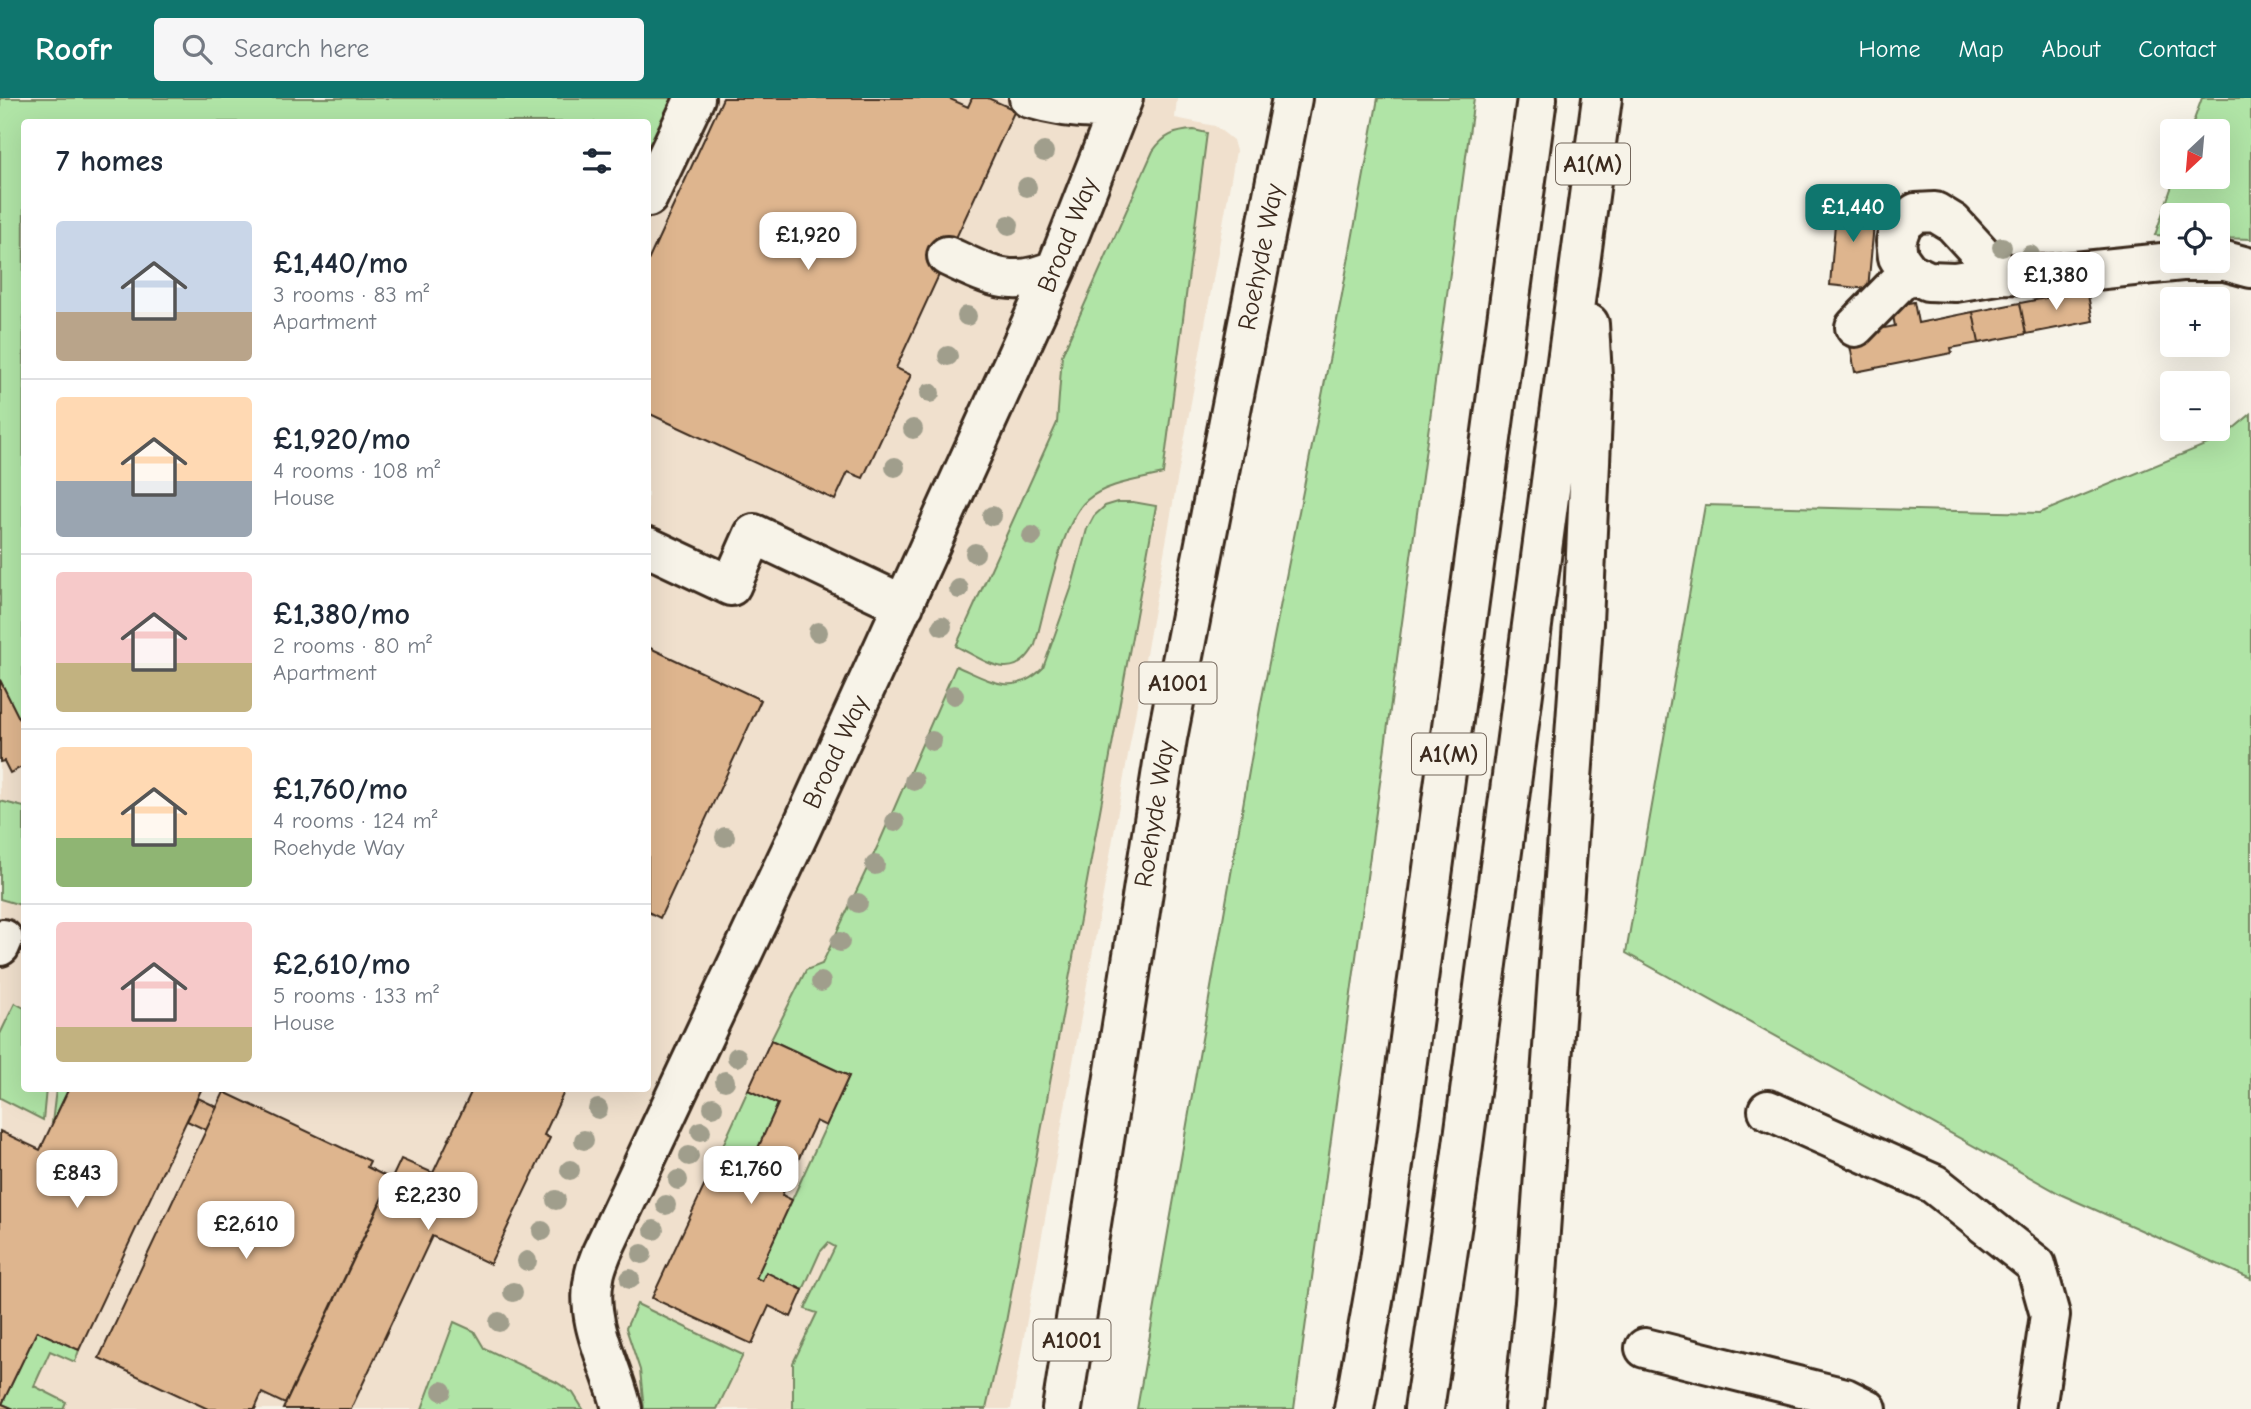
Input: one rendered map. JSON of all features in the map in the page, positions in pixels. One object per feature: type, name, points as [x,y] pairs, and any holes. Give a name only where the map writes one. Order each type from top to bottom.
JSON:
[{"type":"main road","points":[[651,191],[695,98]]},
{"type":"main road","points":[[1029,98],[1062,107],[1092,111],[1121,103]]},
{"type":"main road","name":"Roehyde Way","points":[[1062,1409],[1167,738],[1292,98]]},
{"type":"main road","name":"A1(M)","points":[[1354,1409],[1382,1247],[1537,98]]},
{"type":"main road","name":"A1(M)","points":[[1424,1409],[1459,1177],[1602,98]]},
{"type":"main road","name":"Broad Way","points":[[622,1409],[595,1324],[592,1299],[594,1277],[602,1252],[904,605],[1056,269],[1121,103]]},
{"type":"main road","points":[[2003,274],[1953,223],[1935,212],[1916,213],[1902,224],[1896,241],[1898,257],[1909,272],[1928,281],[1955,282],[2003,274],[2046,275],[2182,261],[2225,261],[2251,268]]},
{"type":"main road","points":[[1524,1409],[1536,1288],[1583,623],[1593,393],[1584,231]]},
{"type":"main road","points":[[947,256],[1006,280],[1038,278],[1056,269]]},
{"type":"main road","points":[[1855,327],[1909,272]]},
{"type":"main road","points":[[651,548],[731,586],[754,534],[904,605]]},
{"type":"main road","points":[[1768,1110],[1934,1184],[2036,1265],[2050,1315],[2036,1409]]},
{"type":"main road","points":[[1645,1348],[1845,1398],[1867,1409]]},
{"type":"shaded area","points":[[0,98],[1177,98],[1175,118],[1215,126],[1233,140],[1236,151],[1011,1409],[0,1409]]},
{"type":"green space","points":[[0,98],[677,98],[651,160],[651,119],[21,119],[21,724],[0,680]]},
{"type":"green space","points":[[1378,98],[1474,98],[1294,1409],[1137,1409],[1261,703]]},
{"type":"green space","points":[[2202,98],[2251,98],[2251,239],[2230,238],[2230,203],[2166,203],[2171,189],[2230,189],[2230,119],[2194,119]]},
{"type":"green space","points":[[1194,130],[1207,133],[1163,474],[1114,486],[1087,500],[1069,527],[1062,546],[1035,645],[1018,664],[1009,667],[989,663],[956,646],[1057,423],[1062,355],[1153,151],[1170,135]]},
{"type":"green space","points":[[2160,220],[2160,235],[2155,235]]},
{"type":"green space","points":[[2251,414],[2251,1279],[2062,1195],[1626,953],[1705,505],[2040,513],[2215,441],[2230,441],[2230,431]]},
{"type":"green space","points":[[1118,502],[1156,506],[1006,1322],[986,1409],[793,1409],[793,1363],[817,1313],[805,1309],[835,1247],[828,1243],[820,1252],[803,1290],[766,1273],[762,1281],[756,1278],[849,1076],[771,1040],[806,970],[822,964],[880,841],[956,666],[1001,684],[1021,682],[1043,668],[1071,589],[1087,529],[1094,516],[1105,506]]},
{"type":"green space","points":[[0,801],[21,806],[21,905],[0,899]]},
{"type":"green space","points":[[15,1003],[21,1006],[21,1092],[46,1092],[43,1120],[0,1098],[0,1034]]},
{"type":"green space","points":[[748,1090],[778,1104],[744,1179],[714,1165]]},
{"type":"green space","points":[[56,1092],[68,1092],[52,1123]]},
{"type":"green space","points":[[637,1304],[743,1355],[717,1409],[644,1409],[640,1370],[626,1328]]},
{"type":"green space","points":[[454,1322],[474,1331],[484,1348],[556,1382],[573,1393],[583,1409],[422,1409]]},
{"type":"green space","points":[[37,1331],[79,1350],[75,1362],[50,1351],[34,1386],[66,1402],[63,1409],[14,1409],[2,1404]]},
{"type":"building","points":[[723,98],[948,98],[968,107],[972,98],[988,98],[1015,110],[896,368],[911,375],[863,478],[848,472],[835,500],[651,414],[651,254]]},
{"type":"building","points":[[1837,199],[1876,202],[1868,289],[1830,285]]},
{"type":"building","points":[[2087,290],[2093,321],[2026,334],[2020,303]]},
{"type":"building","points":[[1914,302],[1918,323],[1973,312],[1979,343],[1951,348],[1952,353],[1855,372],[1848,335],[1895,326],[1891,306]]},
{"type":"building","points":[[2020,303],[2026,334],[1979,343],[1973,312]]},
{"type":"building","points":[[651,648],[761,700],[660,918],[651,914]]},
{"type":"building","points":[[0,680],[21,722],[21,768],[10,773],[4,761],[0,762]]},
{"type":"building","points":[[771,1040],[849,1076],[826,1126],[816,1121],[782,1195],[792,1200],[756,1278],[762,1281],[766,1272],[803,1290],[791,1317],[769,1306],[752,1344],[652,1298],[714,1165],[744,1179],[778,1104],[748,1090]]},
{"type":"building","points":[[67,1092],[200,1092],[79,1350],[37,1331],[2,1404],[14,1409],[0,1409],[0,1131],[40,1150]]},
{"type":"building","points":[[224,1092],[370,1161],[367,1167],[391,1179],[285,1404],[262,1393],[255,1409],[208,1409],[99,1358]]},
{"type":"building","points":[[471,1092],[564,1092],[544,1135],[550,1138],[490,1264],[432,1236],[351,1409],[283,1409],[401,1159],[433,1173]]},
{"type":"building","points":[[198,1098],[217,1107],[206,1130],[187,1121]]}]
